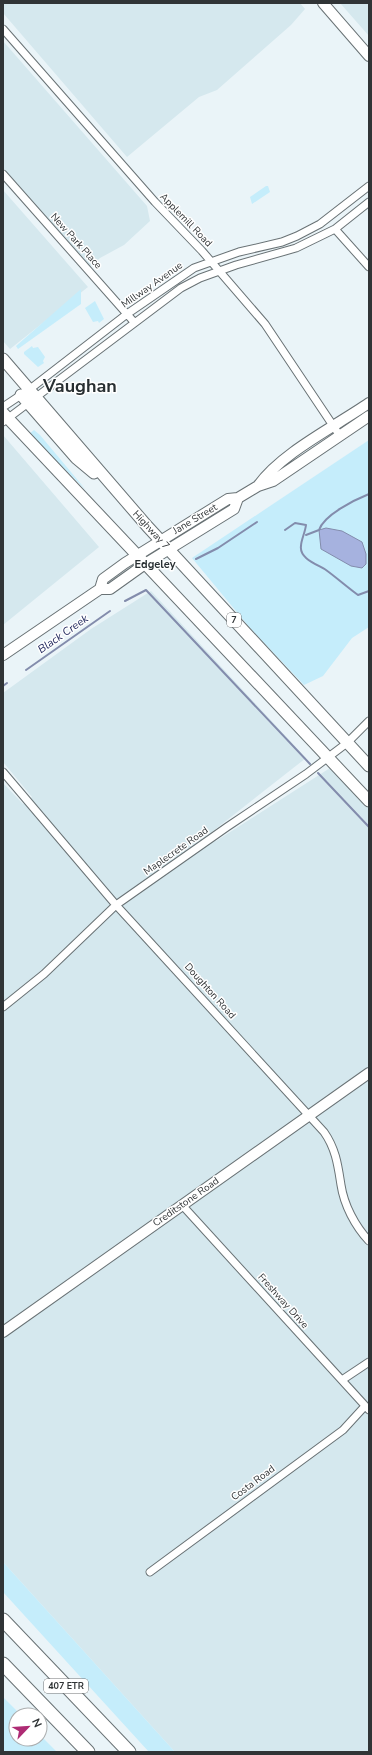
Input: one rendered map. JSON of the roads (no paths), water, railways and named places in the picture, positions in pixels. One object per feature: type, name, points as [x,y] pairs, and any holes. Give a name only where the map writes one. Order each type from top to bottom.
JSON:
[{"type":"highway","name":"407 ETR","points":[[3,1620],[129,1752]]},
{"type":"highway","name":"407 ETR","points":[[3,1664],[88,1752]]},
{"type":"main road","points":[[323,3],[369,56]]},
{"type":"main road","name":"Highway 7","points":[[3,359],[29,397],[369,766]]},
{"type":"main road","name":"Jane Street","points":[[258,486],[267,472],[369,403]]},
{"type":"main road","name":"Jane Street","points":[[100,589],[103,579],[160,540],[228,499],[238,498],[258,486],[273,481],[369,416]]},
{"type":"main road","points":[[5,418],[329,757],[369,801]]},
{"type":"main road","name":"Jane Street","points":[[3,655],[100,589],[110,589],[145,564],[234,509],[238,498]]},
{"type":"main road","name":"Creditstone Road","points":[[3,1332],[369,1073]]},
{"type":"street","name":"Applemill Road","points":[[3,29],[151,198],[212,262],[265,324],[340,436]]},
{"type":"street","name":"New Park Place","points":[[3,174],[118,302],[134,322]]},
{"type":"street","name":"Millway Avenue","points":[[5,418],[127,314],[194,268],[239,252],[282,242],[297,236],[320,224],[342,209],[369,186]]},
{"type":"street","name":"Millway Avenue","points":[[3,407],[29,397],[181,288],[200,278],[219,271],[296,248],[335,228],[369,202]]},
{"type":"street","points":[[335,228],[369,268]]},
{"type":"street","name":"Maplecrete Road","points":[[3,1007],[44,974],[116,905],[329,757],[347,743],[369,720]]},
{"type":"street","name":"Doughton Road","points":[[3,772],[116,905],[324,1132],[333,1147],[348,1210],[369,1241]]},
{"type":"street","name":"Freshway Drive","points":[[182,1205],[367,1408]]},
{"type":"street","points":[[342,1380],[369,1362]]},
{"type":"street","name":"Costa Road","points":[[150,1572],[343,1430],[367,1408]]},
{"type":"waterway","points":[[306,535],[319,530],[322,524],[340,509],[369,494]]},
{"type":"waterway","name":"Black Creek","points":[[196,559],[218,548],[257,522]]},
{"type":"waterway","name":"Black Creek","points":[[285,530],[295,523],[306,525],[301,546],[303,555],[310,561],[326,570],[358,595],[369,591]]},
{"type":"waterway","points":[[125,601],[146,590],[310,764]]},
{"type":"waterway","name":"Black Creek","points":[[26,670],[110,611]]},
{"type":"waterway","name":"Black Creek","points":[[3,686],[7,683]]},
{"type":"waterway","points":[[318,773],[369,827]]},
{"type":"district","name":"Vaughan","points":[[80,386]]},
{"type":"district","name":"Edgeley","points":[[155,564]]}]
